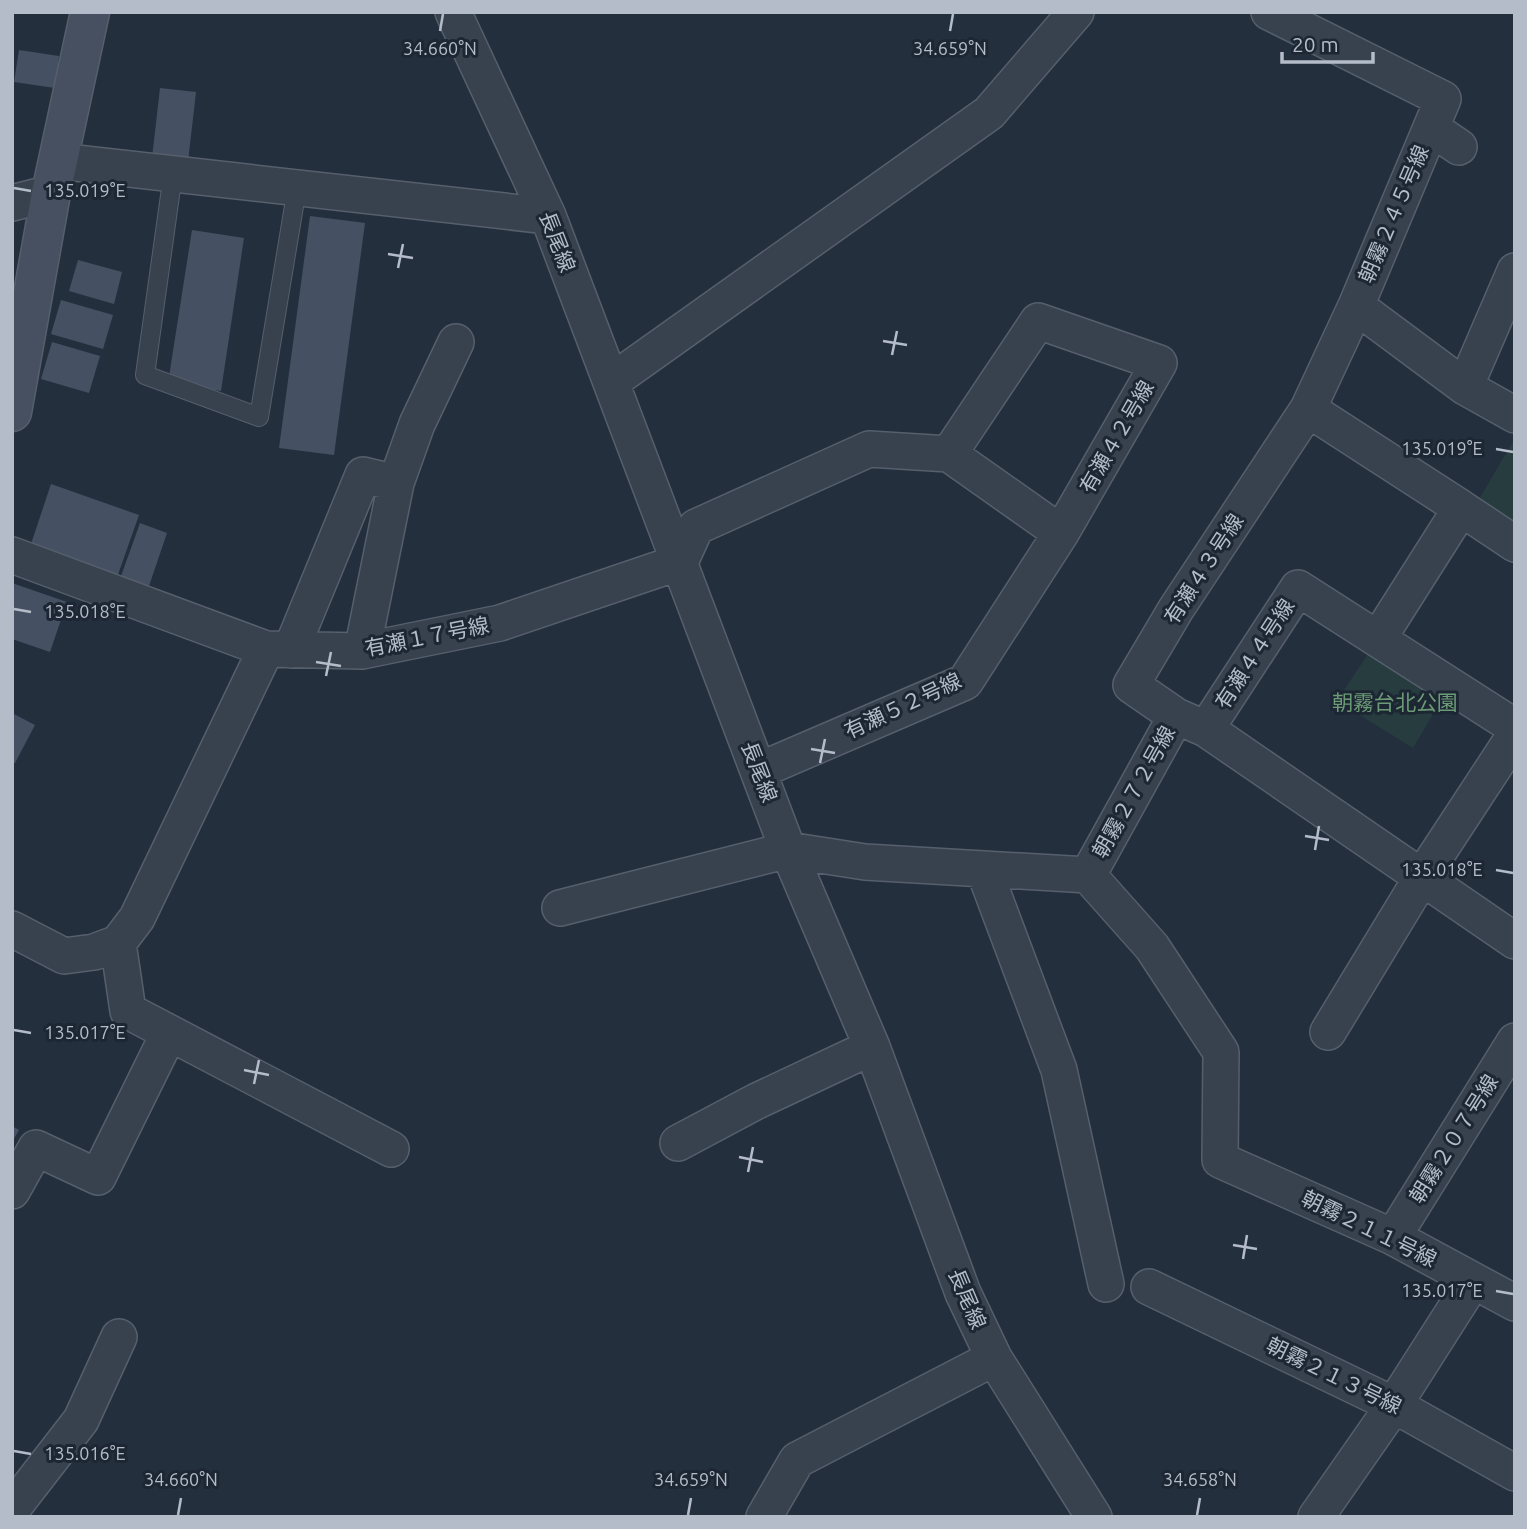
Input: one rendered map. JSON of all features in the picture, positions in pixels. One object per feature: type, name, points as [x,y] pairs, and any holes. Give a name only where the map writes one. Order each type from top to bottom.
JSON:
[{"type":"street","points":[[12,412],[55,177],[90,12]]},
{"type":"street","name":"長尾線","points":[[453,12],[548,216],[788,850],[872,1047],[959,1281],[994,1358],[1094,1517]]},
{"type":"street","points":[[611,382],[989,113],[1076,12]]},
{"type":"street","points":[[1269,12],[1437,113],[1460,147]]},
{"type":"street","name":"朝霧２４５号線","points":[[1437,113],[1356,306],[1465,387],[1515,415]]},
{"type":"street","points":[[12,203],[55,177],[173,174],[548,216]]},
{"type":"street","points":[[1465,387],[1515,271]]},
{"type":"street","points":[[1356,306],[1308,409],[1515,544]]},
{"type":"street","name":"有瀬４２号線","points":[[949,454],[1038,321],[1159,363],[1061,533]]},
{"type":"street","points":[[362,651],[396,483],[417,424],[456,342]]},
{"type":"street","name":"有瀬４３号線","points":[[1191,722],[1131,685],[1176,609],[1308,409]]},
{"type":"street","points":[[680,562],[696,527],[869,449],[949,454],[1061,533]]},
{"type":"street","points":[[12,929],[64,956],[94,953],[118,943],[137,918],[279,649],[363,475],[396,483]]},
{"type":"street","points":[[1461,508],[1378,639],[1515,727]]},
{"type":"street","name":"有瀬５２号線","points":[[758,771],[965,682],[1061,533]]},
{"type":"street","name":"有瀬１７号線","points":[[12,555],[279,649],[362,651],[500,623],[680,562]]},
{"type":"street","name":"有瀬４４号線","points":[[1191,722],[1298,588],[1378,639]]},
{"type":"street","name":"朝霧２７２号線","points":[[1088,875],[1191,722],[1515,941]]},
{"type":"street","points":[[1328,1032],[1422,877],[1515,735]]},
{"type":"street","points":[[560,908],[788,850],[865,862],[1088,875]]},
{"type":"street","points":[[984,870],[1059,1070],[1106,1284]]},
{"type":"street","name":"朝霧２１１号線","points":[[1088,875],[1152,947],[1221,1052],[1220,1160],[1393,1237],[1515,1303]]},
{"type":"street","points":[[118,943],[128,1011],[391,1149]]},
{"type":"street","points":[[12,1191],[36,1148],[99,1177],[169,1032]]},
{"type":"street","name":"朝霧２０７号線","points":[[1393,1237],[1515,1041]]},
{"type":"street","points":[[678,1143],[757,1101],[872,1047]]},
{"type":"street","points":[[1316,1517],[1394,1405],[1473,1280]]},
{"type":"street","name":"朝霧２１３号線","points":[[1149,1287],[1394,1405],[1515,1473]]},
{"type":"street","points":[[12,1509],[81,1420],[119,1337]]},
{"type":"street","points":[[764,1517],[797,1460],[994,1358]]},
{"type":"lane","points":[[173,174],[145,375],[260,417],[297,188]]},
{"type":"green space","points":[[1515,438],[1515,526],[1478,501]]},
{"type":"green space","name":"朝霧台北公園","points":[[1368,654],[1443,697],[1413,748],[1337,701]]},
{"type":"building","points":[[19,50],[59,56],[55,88],[14,82]]},
{"type":"building","points":[[160,88],[196,92],[188,162],[152,158]]},
{"type":"building","points":[[310,216],[365,223],[334,455],[279,448]]},
{"type":"building","points":[[192,230],[244,238],[221,391],[168,383]]},
{"type":"building","points":[[78,260],[122,272],[114,304],[69,291]]},
{"type":"building","points":[[61,300],[113,315],[103,349],[51,334]]},
{"type":"building","points":[[52,342],[100,356],[89,393],[41,379]]},
{"type":"building","points":[[51,484],[139,515],[114,586],[27,556]]},
{"type":"building","points":[[140,523],[167,533],[148,589],[120,579]]},
{"type":"building","points":[[12,583],[67,602],[50,652],[12,639]]},
{"type":"building","points":[[12,713],[35,725],[15,763],[12,762]]},
{"type":"building","points":[[12,1126],[19,1130],[12,1142]]}]
